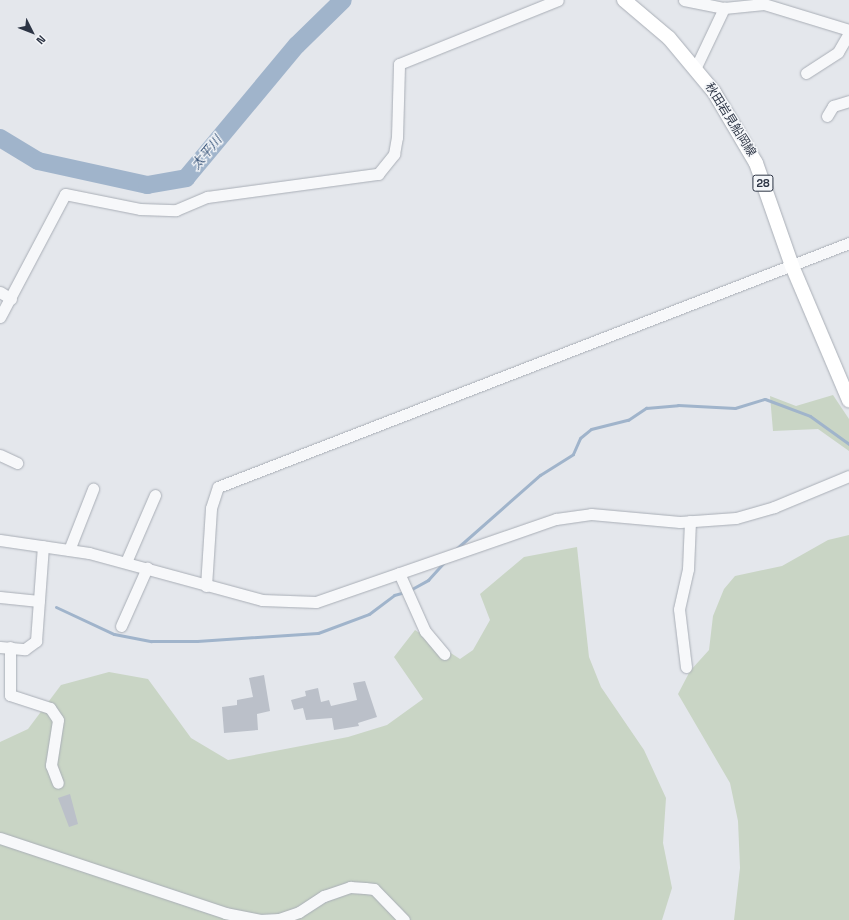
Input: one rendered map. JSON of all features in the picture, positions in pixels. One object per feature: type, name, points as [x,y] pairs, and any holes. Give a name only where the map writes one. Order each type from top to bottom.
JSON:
[{"type":"main road","name":"秋田岩見船岡線","points":[[624,0],[669,38],[696,69],[723,105],[756,163],[792,266],[849,400]]},
{"type":"street","points":[[0,317],[11,299],[65,194],[140,209],[176,210],[207,197],[378,174],[394,154],[397,137],[399,64],[558,0]]},
{"type":"street","points":[[684,0],[724,8],[764,4],[849,32],[838,52],[806,73]]},
{"type":"street","points":[[696,69],[724,8]]},
{"type":"street","points":[[827,116],[833,106],[849,101]]},
{"type":"street","points":[[206,586],[211,508],[218,487],[849,243]]},
{"type":"street","points":[[0,292],[11,299]]},
{"type":"street","points":[[0,455],[17,463]]},
{"type":"street","points":[[0,540],[69,550],[126,562],[206,586],[262,600],[316,602],[556,519],[576,515],[614,515],[690,521],[736,518],[774,507],[849,476]]},
{"type":"street","points":[[69,550],[93,488]]},
{"type":"street","points":[[126,562],[155,495]]},
{"type":"street","points":[[686,667],[679,609],[688,569],[690,521]]},
{"type":"street","points":[[43,546],[36,642],[25,649],[5,647],[10,695],[50,708],[58,720],[51,765],[58,783]]},
{"type":"street","points":[[121,626],[147,568]]},
{"type":"street","points":[[399,573],[408,597],[425,631],[444,654]]},
{"type":"street","points":[[0,597],[39,601]]},
{"type":"street","points":[[0,838],[224,913],[260,920],[279,919],[299,912],[324,896],[350,887],[374,889],[404,920]]},
{"type":"green space","points":[[833,395],[849,419],[849,451],[818,429],[773,431],[770,396],[796,406]]},
{"type":"green space","points":[[849,535],[849,920],[734,920],[740,868],[738,821],[730,783],[678,694],[690,671],[709,650],[713,616],[724,589],[735,576],[782,566],[828,540]]},
{"type":"green space","points":[[577,547],[589,657],[601,687],[644,750],[666,798],[663,843],[672,888],[662,920],[0,920],[0,742],[28,729],[61,685],[109,672],[148,679],[191,738],[228,760],[348,737],[387,725],[423,699],[394,657],[415,630],[460,659],[473,650],[490,620],[480,594],[524,557]]},
{"type":"building","points":[[264,675],[270,711],[257,714],[258,730],[224,733],[222,707],[237,705],[237,700],[253,697],[249,678]]},
{"type":"building","points":[[365,681],[377,717],[358,723],[359,726],[334,730],[332,718],[306,720],[303,708],[294,710],[291,700],[306,696],[305,691],[318,688],[321,702],[329,700],[331,706],[357,700],[353,683]]},
{"type":"building","points":[[70,794],[78,824],[69,827],[58,798]]},
{"type":"waterway","name":"太平川","points":[[0,138],[38,161],[147,185],[186,178],[297,45],[343,0]]},
{"type":"waterway","points":[[456,549],[540,475],[573,454],[580,438],[591,429],[628,420],[646,408],[678,405],[735,408],[765,399],[810,416],[849,444]]},
{"type":"waterway","points":[[410,590],[428,580],[444,562]]},
{"type":"waterway","points":[[56,607],[114,634],[151,641],[197,641],[318,633],[369,614],[394,595],[405,592]]}]
